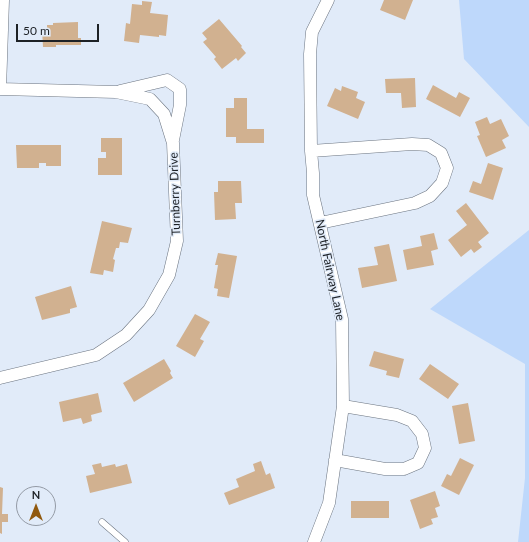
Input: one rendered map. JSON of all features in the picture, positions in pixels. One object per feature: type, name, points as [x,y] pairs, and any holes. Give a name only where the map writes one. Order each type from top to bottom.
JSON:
[{"type":"street","points":[[0,89],[3,0]]},
{"type":"street","name":"North Fairway Lane","points":[[314,542],[329,503],[343,406],[342,319],[313,194],[311,151],[310,54],[312,32],[328,0]]},
{"type":"street","name":"Turnberry Drive","points":[[0,378],[96,355],[126,335],[149,310],[169,275],[177,240],[173,143],[180,105],[180,89],[167,80],[116,92]]},
{"type":"street","name":"Turnberry Drive","points":[[0,89],[116,92],[150,99],[164,114],[173,143]]},
{"type":"street","points":[[311,151],[412,144],[428,145],[441,153],[447,168],[442,183],[430,196],[415,203],[320,223]]},
{"type":"street","points":[[335,460],[385,469],[404,469],[418,463],[425,448],[422,434],[412,421],[397,415],[343,406]]},
{"type":"lane","points":[[102,522],[125,542]]},
{"type":"shaded area","points":[[459,0],[529,0],[529,127],[464,59]]},
{"type":"shaded area","points":[[529,230],[529,542],[518,542],[525,478],[525,364],[430,309]]},
{"type":"building","points":[[384,0],[413,0],[405,20],[380,10]]},
{"type":"building","points":[[142,1],[152,2],[150,13],[168,15],[166,36],[159,35],[159,37],[140,35],[139,43],[124,41],[126,23],[130,24],[132,4],[142,5]]},
{"type":"building","points":[[219,19],[242,46],[241,47],[246,53],[238,61],[236,58],[222,69],[214,59],[216,57],[203,42],[207,39],[202,33]]},
{"type":"building","points":[[78,22],[78,38],[81,38],[81,45],[56,45],[56,47],[43,47],[42,30],[47,30],[47,25],[53,25],[53,23]]},
{"type":"building","points":[[415,78],[416,107],[402,108],[401,93],[386,93],[385,79]]},
{"type":"building","points":[[433,85],[456,98],[459,92],[470,98],[460,117],[426,99]]},
{"type":"building","points":[[342,86],[358,92],[356,98],[365,102],[358,119],[327,106],[335,88],[341,91]]},
{"type":"building","points":[[234,98],[247,98],[247,129],[264,129],[264,143],[236,143],[236,137],[226,137],[226,108],[234,108]]},
{"type":"building","points":[[487,117],[490,124],[501,119],[509,136],[502,140],[506,148],[486,157],[477,136],[480,135],[475,122]]},
{"type":"building","points":[[101,138],[122,138],[122,175],[98,175],[98,158],[106,158],[106,152],[101,152]]},
{"type":"building","points":[[16,145],[61,145],[61,166],[46,166],[46,163],[39,163],[39,168],[17,168]]},
{"type":"building","points":[[488,163],[503,168],[493,200],[469,192],[473,181],[481,184]]},
{"type":"building","points":[[218,181],[241,181],[242,203],[235,203],[236,219],[215,220],[214,192],[218,192]]},
{"type":"building","points":[[466,203],[489,233],[478,242],[482,247],[474,253],[471,249],[461,257],[448,240],[467,225],[456,211]]},
{"type":"building","points":[[102,221],[132,228],[128,243],[120,242],[119,248],[116,248],[113,259],[115,260],[113,272],[104,270],[103,275],[90,273]]},
{"type":"building","points":[[434,233],[438,249],[431,251],[434,265],[407,270],[403,250],[422,246],[420,236]]},
{"type":"building","points":[[389,244],[397,281],[362,288],[358,268],[378,265],[374,247]]},
{"type":"building","points":[[218,253],[237,256],[229,298],[217,296],[218,289],[214,288],[218,265],[215,265]]},
{"type":"building","points":[[71,286],[77,307],[70,309],[70,313],[42,320],[35,297]]},
{"type":"building","points":[[195,314],[210,322],[200,339],[204,341],[195,357],[176,346]]},
{"type":"building","points":[[374,351],[404,359],[399,378],[386,375],[387,371],[369,366]]},
{"type":"building","points":[[164,359],[173,378],[134,402],[123,383]]},
{"type":"building","points":[[430,364],[459,384],[448,399],[419,379]]},
{"type":"building","points":[[98,393],[102,412],[91,415],[92,421],[83,424],[81,418],[63,422],[59,402]]},
{"type":"building","points":[[468,403],[475,441],[459,444],[452,406]]},
{"type":"building","points":[[460,458],[474,465],[459,495],[441,486],[447,474],[451,476]]},
{"type":"building","points":[[261,461],[266,475],[270,473],[275,488],[229,505],[224,493],[239,487],[236,479],[255,471],[253,464]]},
{"type":"building","points":[[101,463],[102,467],[115,464],[116,467],[127,464],[132,483],[90,493],[86,476],[95,474],[92,465]]},
{"type":"building","points":[[0,487],[3,488],[2,514],[8,514],[8,522],[2,522],[2,534],[0,533]]},
{"type":"building","points":[[435,491],[440,506],[435,508],[438,517],[431,519],[433,524],[420,529],[410,500]]},
{"type":"building","points":[[351,501],[389,501],[389,518],[351,518]]}]
